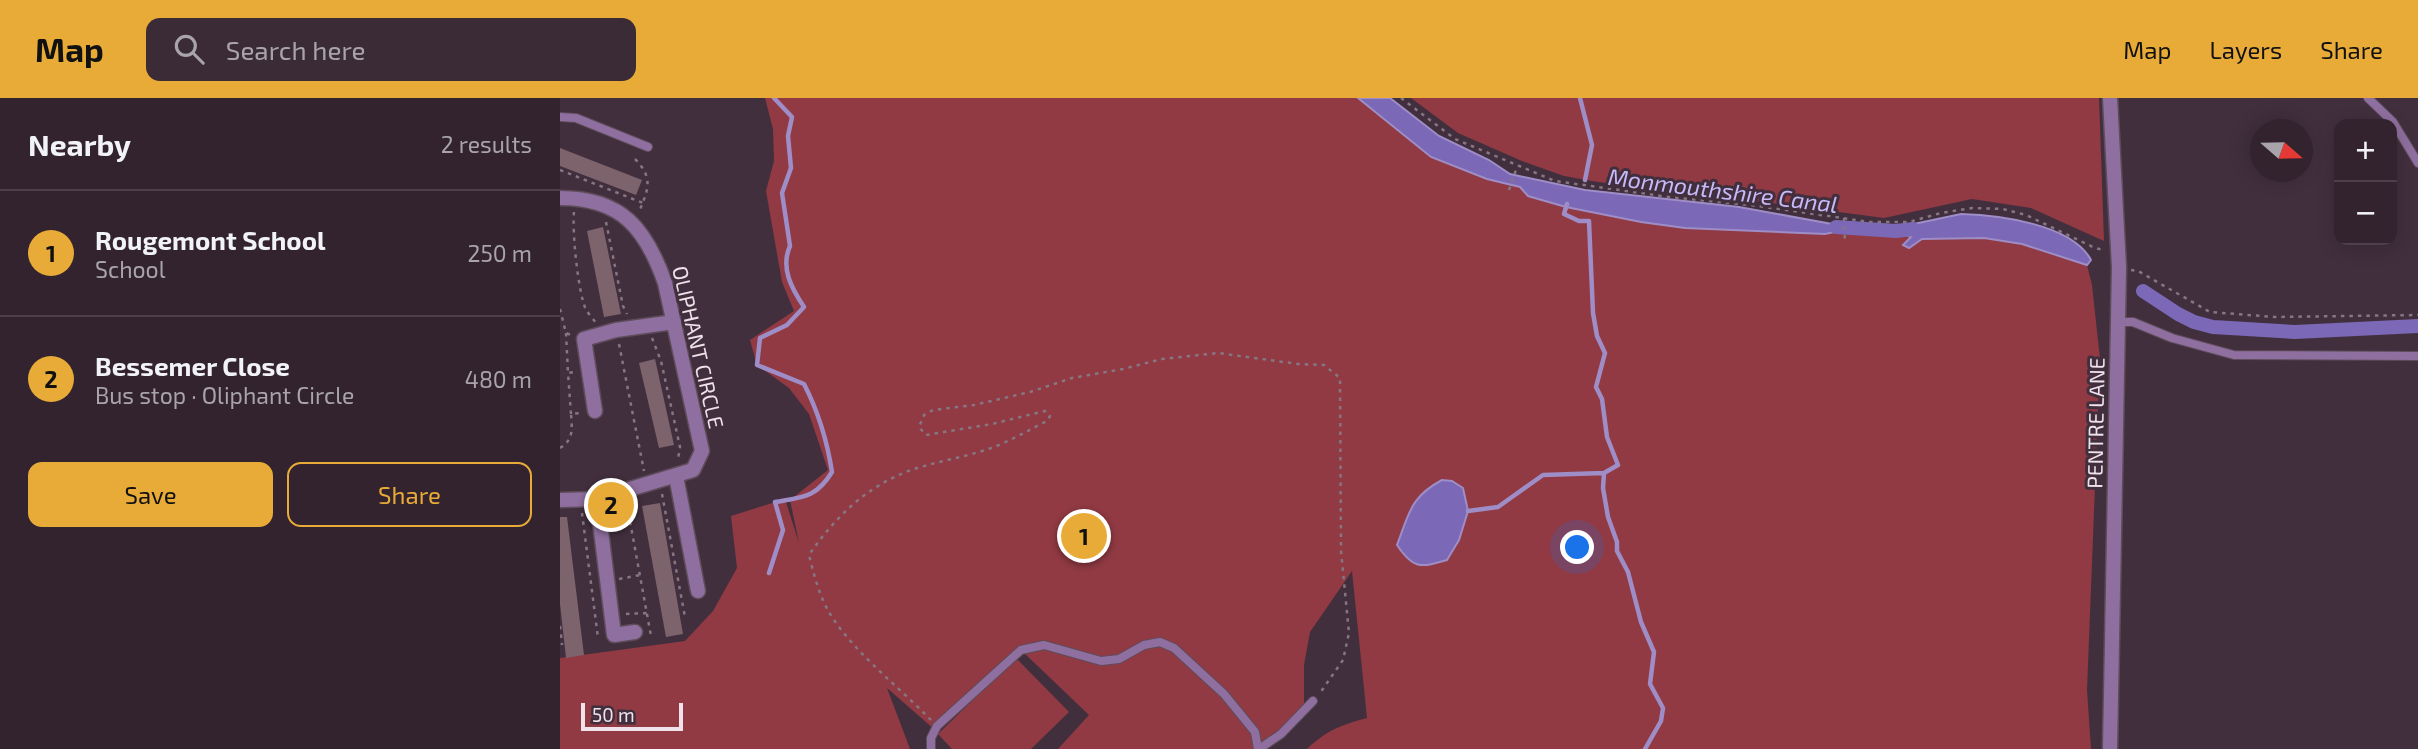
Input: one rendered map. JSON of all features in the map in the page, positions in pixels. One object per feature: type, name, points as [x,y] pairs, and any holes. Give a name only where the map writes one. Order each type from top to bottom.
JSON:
[{"type":"street","name":"PENTRE LANE","points":[[2110,98],[2119,267],[2110,749]]},
{"type":"street","name":"OLIPHANT CIRCLE","points":[[560,198],[576,198],[618,211],[642,231],[656,257],[674,321],[702,451],[693,470],[597,499],[560,500]]},
{"type":"street","points":[[595,411],[584,339],[674,321]]},
{"type":"street","points":[[663,480],[698,591]]},
{"type":"street","points":[[597,499],[614,635],[635,632]]},
{"type":"lane","points":[[2368,98],[2393,122],[2418,163]]},
{"type":"lane","points":[[560,117],[576,118],[648,147]]},
{"type":"lane","points":[[2118,322],[2133,322],[2172,338],[2234,355],[2418,356]]},
{"type":"lane","points":[[931,749],[931,738],[937,726],[1021,650],[1044,646],[1101,661],[1119,659],[1143,645],[1160,642],[1174,648],[1224,695],[1255,732],[1258,749],[1281,734],[1313,701]]},
{"type":"path","points":[[1401,98],[1455,139],[1555,181],[1888,223],[1909,222],[1972,208],[2003,209],[2039,221],[2095,248],[2118,251]]},
{"type":"path","points":[[633,224],[649,189],[643,167],[635,159]]},
{"type":"path","points":[[1509,190],[1518,166]]},
{"type":"path","points":[[560,170],[643,203]]},
{"type":"path","points":[[576,198],[572,229],[586,309],[610,332],[663,480],[685,617]]},
{"type":"path","points":[[602,205],[623,306],[656,345],[661,361],[680,447],[679,457],[663,480]]},
{"type":"path","points":[[1844,218],[1845,243]]},
{"type":"path","points":[[2119,267],[2138,271],[2210,312],[2275,317],[2418,315]]},
{"type":"path","points":[[560,309],[566,333],[572,431],[570,439],[560,448]]},
{"type":"path","points":[[566,333],[584,339]]},
{"type":"path","points":[[937,726],[894,682],[873,665],[832,616],[814,576],[809,555],[828,527],[851,505],[881,484],[911,470],[994,447],[1047,421],[1050,415],[1045,411],[992,424],[926,435],[919,427],[924,415],[933,410],[996,400],[1072,378],[1162,359],[1218,353],[1324,365],[1340,378],[1341,551],[1349,633],[1343,660],[1329,683],[1313,701]]},
{"type":"path","points":[[568,373],[589,370]]},
{"type":"path","points":[[571,414],[595,411]]},
{"type":"path","points":[[624,491],[651,636]]},
{"type":"path","points":[[580,499],[598,638]]},
{"type":"path","points":[[607,581],[640,575]]},
{"type":"path","points":[[611,611],[633,615],[647,613]]},
{"type":"path","points":[[560,625],[562,645]]},
{"type":"shaded area","points":[[765,98],[1358,98],[1431,157],[1487,179],[1520,187],[1528,196],[1566,207],[1685,228],[1825,234],[1854,228],[1896,231],[1911,237],[1915,245],[1922,239],[1984,238],[2022,244],[2087,265],[2092,285],[2100,359],[2087,690],[2091,749],[1307,749],[1335,729],[1367,718],[1352,571],[1310,632],[1304,665],[1304,704],[1264,749],[1058,749],[1089,715],[1021,650],[935,730],[887,688],[910,749],[560,749],[560,658],[685,641],[713,611],[737,568],[731,516],[785,499],[799,543],[790,500],[828,470],[809,414],[789,388],[757,365],[750,340],[794,311],[782,282],[766,191],[774,161],[773,129]]},
{"type":"shaded area","points":[[1358,98],[1390,98],[1439,136],[1489,160],[1510,174],[1585,190],[1739,207],[1854,228],[1825,234],[1685,228],[1566,207],[1528,196],[1520,187],[1487,179],[1431,157]]},
{"type":"shaded area","points":[[1411,98],[2099,98],[2104,241],[2031,208],[1972,199],[1884,218],[1564,176],[1458,133]]},
{"type":"shaded area","points":[[1961,214],[2013,220],[2051,230],[2068,238],[2091,260],[2087,265],[2022,244],[1984,238],[1922,239],[1909,248],[1903,245],[1911,237],[1896,231],[1909,225]]},
{"type":"shaded area","points":[[1442,480],[1452,481],[1463,488],[1468,511],[1459,540],[1447,560],[1418,565],[1408,559],[1397,545],[1412,507],[1423,493]]},
{"type":"shaded area","points":[[1016,658],[1069,712],[1031,749],[952,749],[938,734]]},
{"type":"building","points":[[560,148],[642,180],[636,195],[560,166]]},
{"type":"building","points":[[603,227],[621,314],[604,317],[587,231]]},
{"type":"building","points":[[655,359],[674,445],[659,448],[639,363]]},
{"type":"building","points":[[660,503],[683,634],[666,637],[642,506]]},
{"type":"building","points":[[560,517],[567,517],[584,655],[566,658],[560,604]]},
{"type":"waterway","points":[[769,573],[783,530],[775,502],[814,492],[832,472],[822,427],[804,384],[757,365],[760,338],[787,325],[804,307],[792,286],[786,262],[790,246],[782,193],[791,168],[788,136],[792,117],[774,98]]},
{"type":"waterway","points":[[1580,98],[1592,145],[1585,180]]},
{"type":"waterway","points":[[1468,511],[1498,507],[1543,475],[1604,473],[1618,465],[1607,437],[1602,399],[1596,387],[1605,353],[1597,336],[1593,313],[1589,221],[1579,221],[1564,214],[1567,204]]},
{"type":"waterway","name":"Monmouthshire Canal","points":[[1836,227],[1896,231],[1913,229]]},
{"type":"waterway","name":"Monmouthshire Canal","points":[[2143,291],[2178,314],[2213,327],[2295,332],[2418,326]]},
{"type":"waterway","points":[[1604,473],[1603,488],[1608,517],[1617,542],[1617,551],[1628,572],[1641,622],[1654,652],[1650,684],[1663,708],[1661,721],[1645,749]]},
{"type":"place","name":"Bessemer Close","points":[[611,505]]},
{"type":"place","name":"Rougemont School","points":[[1084,536]]}]
